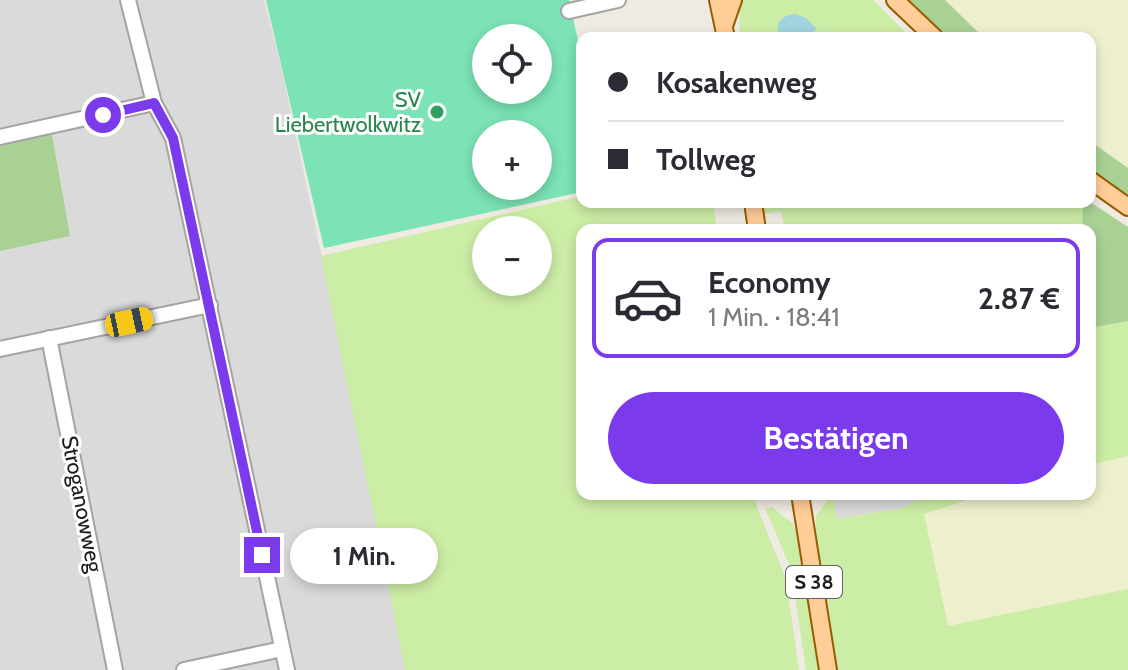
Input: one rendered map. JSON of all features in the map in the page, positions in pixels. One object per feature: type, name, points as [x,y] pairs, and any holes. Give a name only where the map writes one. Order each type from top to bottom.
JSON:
[{"type":"main road","points":[[718,0],[725,32]]},
{"type":"main road","points":[[725,32],[733,0]]},
{"type":"main road","points":[[895,0],[929,32]]},
{"type":"main road","points":[[1096,184],[1128,207]]},
{"type":"main road","name":"S 38","points":[[801,500],[828,670]]},
{"type":"street","points":[[128,0],[154,103],[173,138],[287,670]]},
{"type":"street","points":[[569,11],[618,0]]},
{"type":"street","points":[[0,137],[154,103]]},
{"type":"street","points":[[0,349],[210,305]]},
{"type":"street","name":"Stroganowweg","points":[[49,338],[115,670]]},
{"type":"street","points":[[184,670],[282,649]]},
{"type":"shaded area","points":[[0,0],[264,0],[280,61],[374,501],[405,670],[0,670]]},
{"type":"shaded area","points":[[833,500],[917,500],[903,508],[837,519]]},
{"type":"green space","name":"SV Liebertwolkwitz","points":[[266,0],[569,0],[576,32],[576,193],[552,199],[552,120],[472,120],[472,200],[545,200],[324,248]]},
{"type":"green space","points":[[873,0],[905,32],[739,32],[740,1]]},
{"type":"green space","points":[[908,0],[945,0],[978,32],[943,32]]},
{"type":"green space","points":[[945,0],[1128,0],[1128,168],[1096,145],[1096,32],[978,32]]},
{"type":"green space","points":[[51,129],[70,236],[0,251],[0,140]]},
{"type":"green space","points":[[1096,145],[1128,168],[1128,197],[1096,173]]},
{"type":"green space","points":[[576,197],[576,208],[714,208],[716,224],[576,224],[576,500],[756,500],[786,579],[799,670],[405,670],[321,256],[472,221],[472,296],[552,296],[552,216],[495,216]]},
{"type":"green space","points":[[1096,206],[1128,227],[1128,321],[1096,327],[1096,224],[1082,224],[1083,208]]},
{"type":"green space","points":[[763,208],[1083,208],[1082,224],[784,224],[781,211],[764,214]]},
{"type":"green space","points":[[1128,321],[1128,456],[1096,464],[1096,327]]},
{"type":"green space","points":[[1128,456],[1128,589],[948,627],[924,514],[967,500],[1096,500],[1096,464]]},
{"type":"green space","points":[[827,500],[833,500],[837,519],[903,508],[917,500],[967,500],[924,514],[948,626],[1128,589],[1128,670],[838,670],[816,533],[816,516]]},
{"type":"green space","points":[[772,507],[793,524],[797,536],[818,670],[806,670],[791,569],[765,508]]},
{"type":"water","points":[[795,14],[806,18],[817,29],[813,32],[778,32],[778,23],[786,16]]},
{"type":"place","name":"SV Liebertwolkwitz","points":[[437,112]]},
{"type":"route","points":[[103,115],[154,103],[173,138],[262,555]]}]
